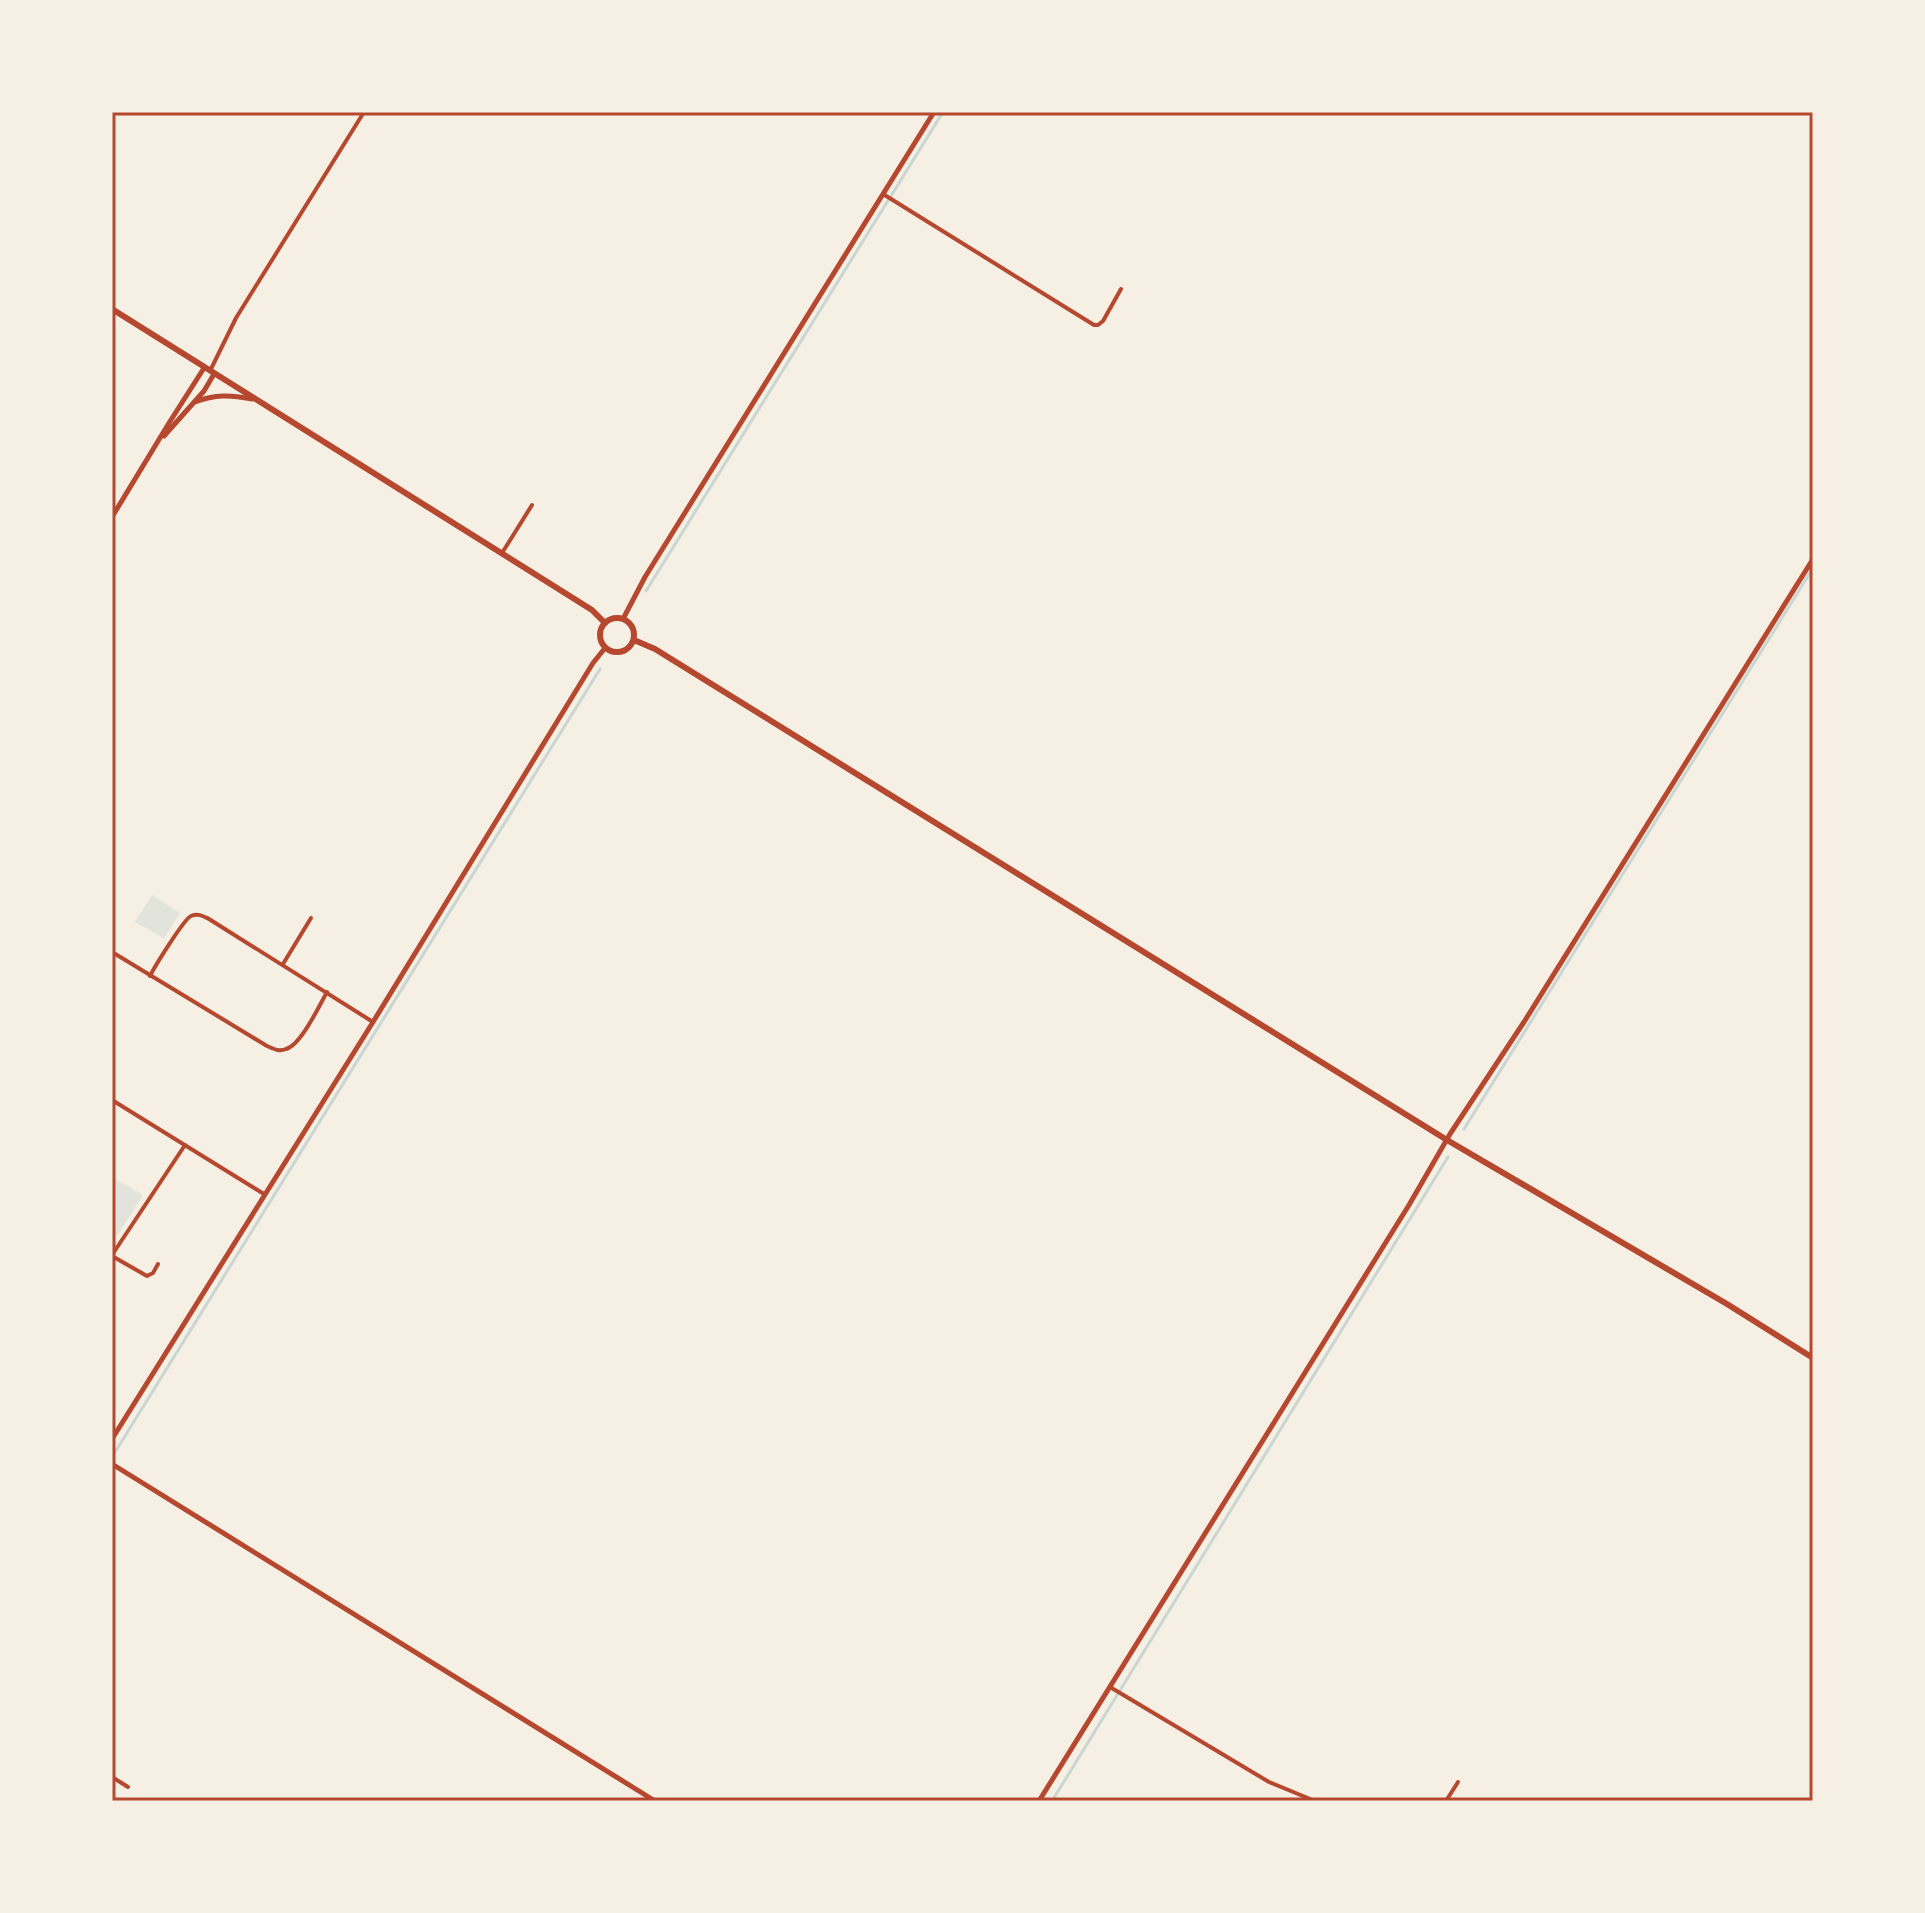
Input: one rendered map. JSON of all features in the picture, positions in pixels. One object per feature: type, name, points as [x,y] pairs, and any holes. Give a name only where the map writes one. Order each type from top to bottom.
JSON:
[{"type":"main road","points":[[112,309],[592,610],[605,623]]},
{"type":"main road","points":[[612,619],[623,619],[633,627],[634,640],[622,652],[613,652],[605,648],[600,637],[601,629],[612,619]]},
{"type":"main road","points":[[634,640],[655,649],[1447,1140],[1813,1358]]},
{"type":"street","points":[[158,443],[204,391],[210,371],[236,318],[364,112]]},
{"type":"street","points":[[623,619],[640,585],[885,196],[934,112]]},
{"type":"street","points":[[885,196],[1094,325],[1103,321],[1121,289]]},
{"type":"street","points":[[112,517],[169,423],[210,371]]},
{"type":"street","points":[[194,402],[222,395],[254,399]]},
{"type":"street","points":[[502,553],[532,505]]},
{"type":"street","points":[[1039,1801],[1112,1689],[1447,1140],[1813,559]]},
{"type":"street","points":[[112,1439],[605,648]]},
{"type":"street","points":[[150,976],[184,921],[199,914],[373,1022]]},
{"type":"street","points":[[282,964],[311,918]]},
{"type":"street","points":[[112,952],[267,1046],[279,1050],[289,1048],[298,1041],[327,992]]},
{"type":"street","points":[[112,1100],[264,1194]]},
{"type":"street","points":[[158,1264],[147,1276],[112,1255],[185,1145]]},
{"type":"street","points":[[113,1464],[655,1801]]},
{"type":"street","points":[[1112,1689],[1269,1782],[1315,1801]]},
{"type":"street","points":[[112,1777],[128,1787]]},
{"type":"street","points":[[1446,1801],[1458,1782]]},
{"type":"shaded area","points":[[152,895],[180,913],[164,938],[135,922]]},
{"type":"shaded area","points":[[112,1177],[143,1195],[112,1244]]},
{"type":"waterway","points":[[646,591],[943,112]]},
{"type":"waterway","points":[[1464,1129],[1813,568]]},
{"type":"waterway","points":[[112,1457],[600,669]]},
{"type":"waterway","points":[[1052,1801],[1448,1157]]}]
